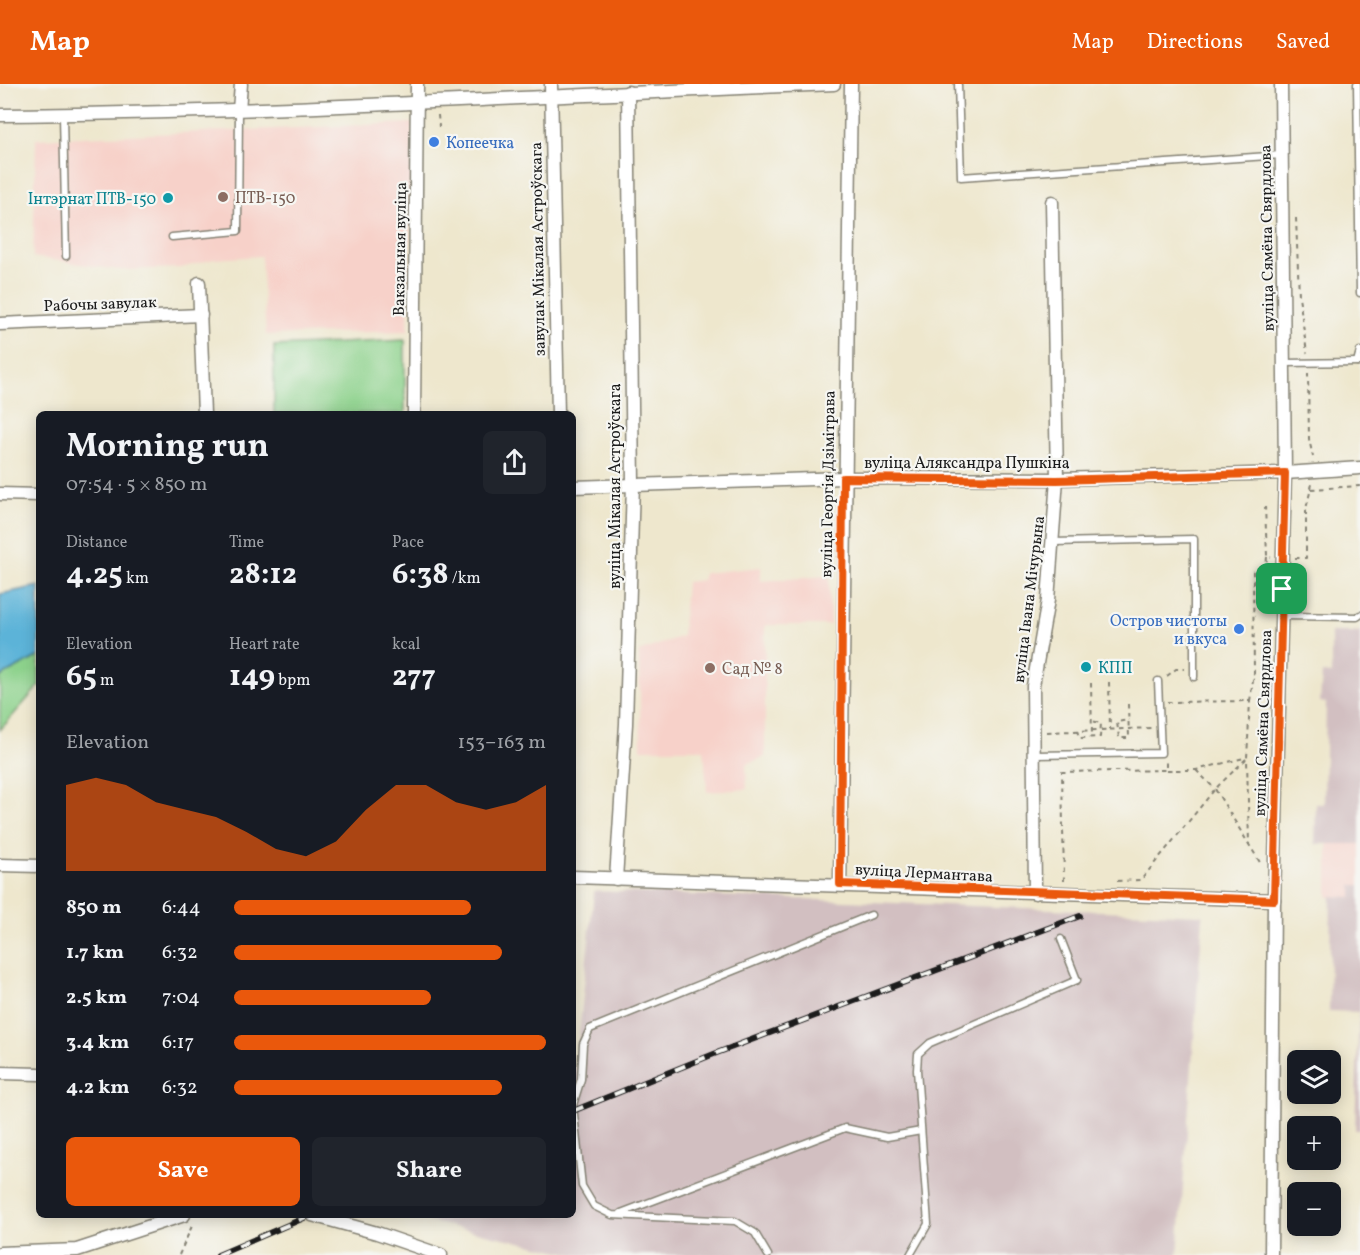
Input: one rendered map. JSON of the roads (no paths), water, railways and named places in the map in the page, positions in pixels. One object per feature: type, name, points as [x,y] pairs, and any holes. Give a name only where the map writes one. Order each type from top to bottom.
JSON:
[{"type":"street","points":[[239,110],[241,84]]},
{"type":"street","name":"Вакзальная вуліца","points":[[414,411],[417,84]]},
{"type":"street","name":"завулак Мікалая Астроўскага","points":[[551,84],[558,411]]},
{"type":"street","points":[[0,115],[417,105],[627,92],[834,84]]},
{"type":"street","name":"вуліца Георгія Дзімітрава","points":[[840,884],[843,478],[851,84]]},
{"type":"street","name":"вуліца Сямёна Свярдлова","points":[[1271,1255],[1274,900],[1285,473],[1281,84]]},
{"type":"street","name":"вуліца Мікалая Астроўскага","points":[[616,879],[626,724],[633,483],[627,92]]},
{"type":"street","name":"вуліца Івана Мічурына","points":[[1035,893],[1035,664],[1048,600],[1057,480],[1052,202]]},
{"type":"street","points":[[199,284],[204,411]]},
{"type":"street","name":"Рабочы завулак","points":[[0,324],[201,315]]},
{"type":"street","name":"вуліца Аляксандра Пушкіна","points":[[576,487],[633,483],[843,478],[1057,480],[1285,473],[1360,468]]},
{"type":"street","points":[[0,494],[36,495]]},
{"type":"street","points":[[0,865],[36,866]]},
{"type":"street","name":"вуліца Лермантава","points":[[576,877],[1274,900]]},
{"type":"street","points":[[0,1073],[36,1074]]},
{"type":"street","points":[[0,1253],[77,1250],[175,1218]]},
{"type":"street","points":[[323,1218],[377,1233],[440,1255]]},
{"type":"lane","points":[[957,84],[961,177],[1282,155]]},
{"type":"lane","points":[[1357,84],[1360,293]]},
{"type":"lane","points":[[172,237],[238,231],[239,110]]},
{"type":"lane","points":[[63,115],[66,256]]},
{"type":"lane","points":[[1284,363],[1359,362],[1360,351]]},
{"type":"lane","points":[[1053,542],[1194,539],[1194,673]]},
{"type":"lane","points":[[1282,616],[1357,618],[1360,615]]},
{"type":"lane","points":[[1035,755],[1161,753],[1161,680]]},
{"type":"lane","points":[[576,1095],[581,1079],[583,1044],[590,1029],[871,915]]},
{"type":"lane","points":[[910,1255],[928,1224],[918,1054],[930,1043],[1077,980],[1061,939]]},
{"type":"lane","points":[[616,1215],[845,1128],[887,1137],[921,1131]]},
{"type":"lane","points":[[576,1132],[582,1186],[594,1206],[616,1215],[735,1221],[755,1233],[768,1255]]},
{"type":"water","points":[[36,587],[36,658],[0,677],[0,594]]},
{"type":"railway","points":[[576,1110],[714,1054],[1080,916]]},
{"type":"railway","points":[[218,1255],[304,1218]]},
{"type":"place","name":"Копеечка","points":[[434,142]]},
{"type":"place","name":"ПТВ-150","points":[[223,197]]},
{"type":"place","name":"Інтэрнат ПТВ-150","points":[[168,198]]},
{"type":"place","name":"Остров чистоты и вкуса","points":[[1239,629]]},
{"type":"place","name":"КПП","points":[[1086,667]]},
{"type":"place","name":"Сад № 8","points":[[710,668]]}]
